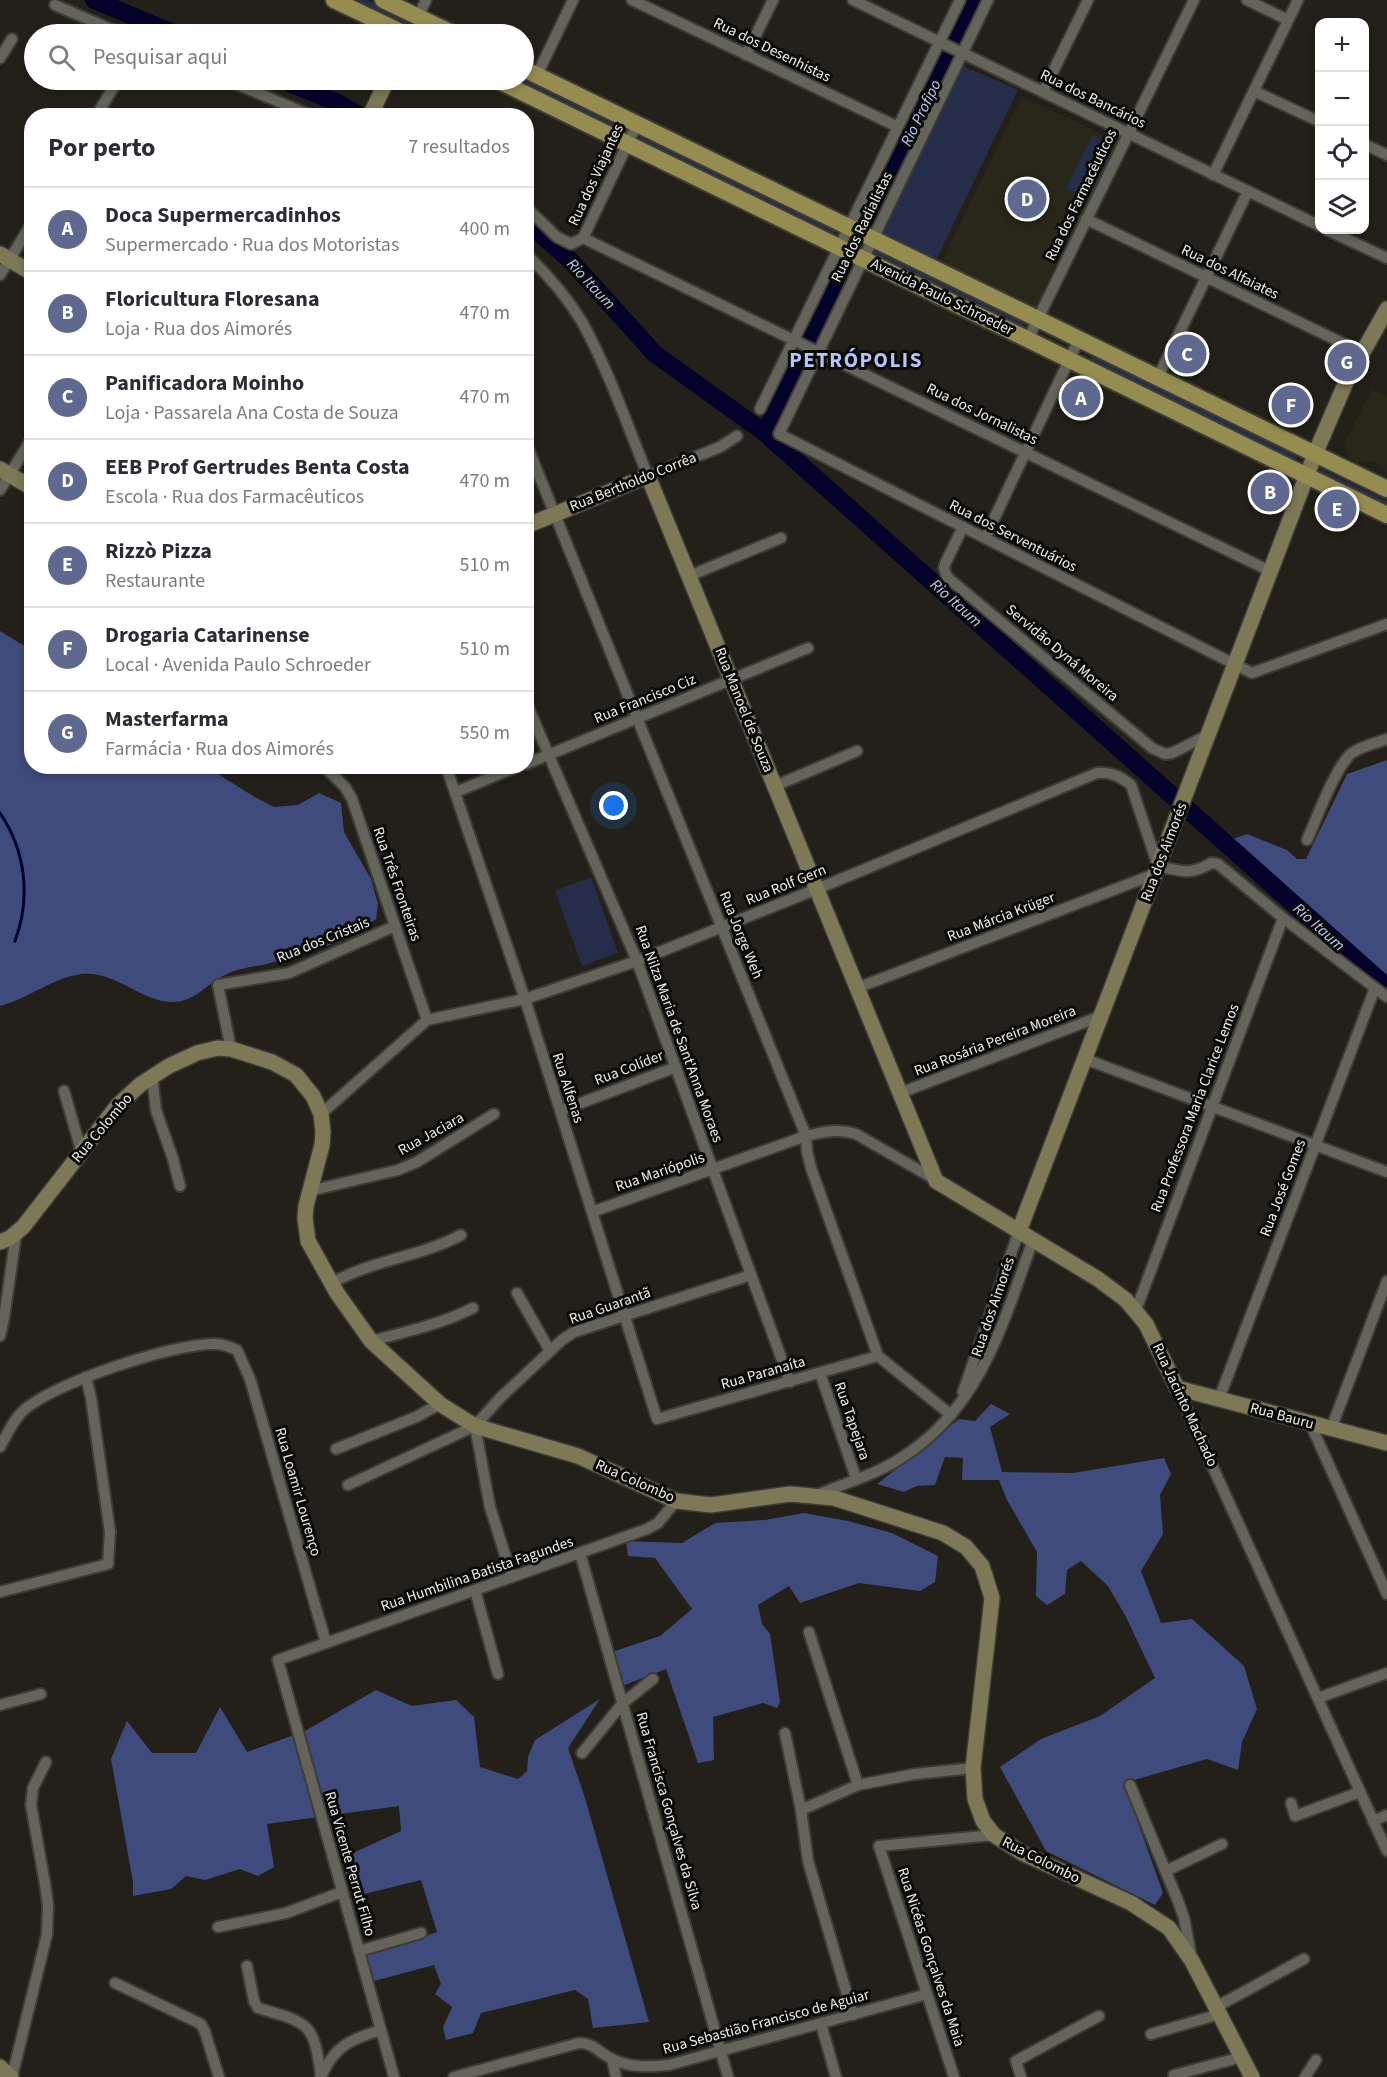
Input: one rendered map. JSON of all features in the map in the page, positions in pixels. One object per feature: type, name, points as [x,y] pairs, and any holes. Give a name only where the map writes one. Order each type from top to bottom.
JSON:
[{"type":"main road","points":[[334,0],[386,24]]},
{"type":"main road","points":[[383,0],[433,24]]},
{"type":"main road","name":"Avenida Paulo Schroeder","points":[[534,74],[1387,489]]},
{"type":"main road","name":"Avenida Paulo Schroeder","points":[[518,90],[1387,514]]},
{"type":"street","points":[[413,24],[426,0]]},
{"type":"street","points":[[534,65],[573,0]]},
{"type":"street","name":"Rua dos Desenhistas","points":[[632,0],[898,128]]},
{"type":"street","points":[[746,55],[773,0]]},
{"type":"street","name":"Rua dos Bancários","points":[[855,0],[1315,224]]},
{"type":"street","name":"Rua dos Radialistas","points":[[760,409],[960,0]]},
{"type":"street","name":"Rua dos Radialistas","points":[[779,434],[988,0]]},
{"type":"street","points":[[1043,92],[1088,0]]},
{"type":"street","name":"Rua dos Farmacêuticos","points":[[1028,339],[1194,0]]},
{"type":"street","points":[[1247,0],[1288,20]]},
{"type":"street","points":[[1213,175],[1298,0]]},
{"type":"street","points":[[55,6],[98,24]]},
{"type":"street","points":[[0,58],[12,39]]},
{"type":"street","points":[[101,108],[112,90]]},
{"type":"street","points":[[251,90],[293,108]]},
{"type":"street","points":[[376,108],[383,90]]},
{"type":"street","points":[[1254,91],[1315,120]]},
{"type":"street","name":"Rua dos Viajantes","points":[[583,238],[637,124]]},
{"type":"street","points":[[1369,146],[1387,155]]},
{"type":"street","points":[[1158,377],[1248,191]]},
{"type":"street","points":[[534,215],[562,241],[571,244],[583,238]]},
{"type":"street","name":"Rua dos Alfaiates","points":[[1086,219],[1361,352]]},
{"type":"street","points":[[0,275],[5,257],[24,232]]},
{"type":"street","points":[[1336,234],[1387,258]]},
{"type":"street","name":"Rua dos Jornalistas","points":[[583,238],[1270,571]]},
{"type":"street","points":[[5,257],[24,268]]},
{"type":"street","name":"Rua Manoel de Souza","points":[[534,262],[558,288],[582,323],[600,361],[936,1181]]},
{"type":"street","name":"Rua dos Aimorés","points":[[959,1403],[1019,1231],[1315,454],[1346,382],[1387,309]]},
{"type":"street","points":[[985,538],[1079,339]]},
{"type":"street","name":"Rua dos Serventuários","points":[[779,434],[1252,673],[1387,624]]},
{"type":"street","name":"Rua Bertholdo Corrêa","points":[[534,523],[720,447],[737,436]]},
{"type":"street","points":[[0,490],[5,472],[24,448]]},
{"type":"street","name":"Rua Jorge Weh","points":[[534,463],[806,1136],[807,1151],[814,1177],[878,1356]]},
{"type":"street","points":[[5,472],[24,483]]},
{"type":"street","name":"Servidão Dyná Moreira","points":[[963,527],[945,564],[947,577],[1152,748],[1165,754],[1172,753],[1208,735]]},
{"type":"street","points":[[689,576],[782,538]]},
{"type":"street","name":"Rua Francisco Ciz","points":[[534,761],[808,648]]},
{"type":"street","name":"Rua Nilza Maria de Sant'Anna Moraes","points":[[534,720],[637,961],[790,1382]]},
{"type":"street","points":[[1307,840],[1345,760],[1360,748],[1387,739]]},
{"type":"street","points":[[775,786],[857,751]]},
{"type":"street","name":"Rua Rolf Gern","points":[[321,1114],[427,1020],[525,999],[637,961],[817,890],[1097,773],[1107,772],[1131,784],[1157,870]]},
{"type":"street","name":"Rua Três Fronteiras","points":[[332,774],[345,787],[352,799],[427,1020]]},
{"type":"street","name":"Rua Alfenas","points":[[449,774],[525,999],[657,1419]]},
{"type":"street","points":[[456,792],[500,774]]},
{"type":"street","points":[[1157,870],[1192,872],[1199,871],[1211,863],[1218,864],[1283,918],[1387,997]]},
{"type":"street","name":"Rua Márcia Krüger","points":[[857,988],[1157,870]]},
{"type":"street","name":"Rua Professora Maria Clarice Lemos","points":[[1136,1310],[1283,918]]},
{"type":"street","name":"Rua dos Cristais","points":[[231,1049],[218,985],[289,973],[395,926]]},
{"type":"street","name":"Rua José Gomes","points":[[1219,1399],[1375,988]]},
{"type":"street","name":"Rua Rosária Pereira Moreira","points":[[900,1093],[1101,1016]]},
{"type":"street","name":"Rua Colombo","points":[[0,1242],[16,1234],[118,1105],[152,1076],[185,1058],[218,1048],[231,1049],[272,1062],[296,1075],[313,1096],[321,1114],[323,1132],[305,1212],[306,1231],[313,1252],[371,1341],[440,1404],[475,1426],[578,1456],[676,1501],[711,1506],[790,1494],[817,1495],[853,1503],[943,1533],[966,1547],[982,1566],[990,1587],[992,1610],[973,1768],[973,1785],[978,1810],[983,1821],[994,1835],[1022,1852],[1109,1892],[1151,1915],[1169,1928],[1192,1961],[1252,2077]]},
{"type":"street","points":[[1085,1059],[1387,1172]]},
{"type":"street","name":"Rua Colíder","points":[[560,1111],[676,1067]]},
{"type":"street","points":[[152,1076],[156,1110],[180,1186]]},
{"type":"street","points":[[64,1091],[81,1150]]},
{"type":"street","name":"Rua Jaciara","points":[[309,1191],[398,1170],[417,1162],[494,1114]]},
{"type":"street","name":"Rua Jacinto Machado","points":[[806,1136],[834,1129],[856,1134],[1098,1279],[1121,1295],[1136,1310],[1155,1341],[1177,1388],[1387,1851]]},
{"type":"street","name":"Rua Mariópolis","points":[[592,1212],[806,1136]]},
{"type":"street","points":[[0,1336],[16,1234]]},
{"type":"street","points":[[332,1283],[351,1273],[444,1244],[460,1235]]},
{"type":"street","name":"Rua dos Aimorés","points":[[817,1495],[881,1470],[900,1459],[921,1445],[951,1415],[986,1364],[1034,1240]]},
{"type":"street","name":"Rua Guarantã","points":[[475,1426],[500,1398],[574,1332],[751,1275]]},
{"type":"street","points":[[1331,1429],[1387,1281]]},
{"type":"street","points":[[517,1293],[550,1351]]},
{"type":"street","points":[[371,1341],[448,1319],[473,1308]]},
{"type":"street","name":"Rua Loamir Lourenço","points":[[86,1377],[183,1347],[217,1344],[237,1350],[250,1379],[326,1643]]},
{"type":"street","points":[[878,1356],[951,1415]]},
{"type":"street","name":"Rua Paranaíta","points":[[657,1419],[878,1356]]},
{"type":"street","name":"Rua Tapejara","points":[[820,1372],[856,1478]]},
{"type":"street","points":[[0,1447],[21,1413],[48,1395],[86,1377],[110,1532],[108,1564],[0,1592]]},
{"type":"street","name":"Rua Bauru","points":[[1177,1388],[1387,1443]]},
{"type":"street","points":[[336,1449],[416,1417],[440,1404]]},
{"type":"street","points":[[1310,1423],[1387,1594]]},
{"type":"street","points":[[348,1485],[475,1426],[490,1507],[512,1577]]},
{"type":"street","name":"Rua Humbilina Batista Fagundes","points":[[278,1660],[647,1529],[658,1523],[676,1501]]},
{"type":"street","name":"Rua Francisca Gonçalves da Silva","points":[[580,1553],[728,2077]]},
{"type":"street","points":[[475,1590],[498,1674]]},
{"type":"street","points":[[809,1632],[858,1785]]},
{"type":"street","name":"Rua Vicente Perrut Filho","points":[[278,1660],[394,2077]]},
{"type":"street","points":[[1318,1698],[1387,1673]]},
{"type":"street","points":[[582,1753],[623,1703],[654,1679]]},
{"type":"street","points":[[0,1705],[41,1694]]},
{"type":"street","points":[[785,1733],[801,1810],[808,1861],[853,2015]]},
{"type":"street","points":[[0,2067],[12,2077],[47,1934],[46,1894],[31,1805],[33,1788],[46,1762]]},
{"type":"street","points":[[801,1810],[858,1785],[915,1774],[973,1768]]},
{"type":"street","points":[[1130,1785],[1184,1918],[1192,1961]]},
{"type":"street","points":[[1291,1803],[1295,1816],[1360,1792]]},
{"type":"street","points":[[1373,1821],[1387,1815]]},
{"type":"street","name":"Rua Nicéas Gonçalves da Maia","points":[[954,2077],[879,1846],[994,1835]]},
{"type":"street","points":[[1166,1871],[1222,1844]]},
{"type":"street","points":[[218,1927],[286,1913],[342,1892]]},
{"type":"street","points":[[359,1951],[421,1933]]},
{"type":"street","points":[[1151,2034],[1218,2011],[1304,1959]]},
{"type":"street","points":[[247,1966],[254,2001],[258,2008],[292,2018],[308,2030],[314,2039],[321,2077]]},
{"type":"street","points":[[115,1983],[201,2024],[219,2077]]},
{"type":"street","name":"Rua Sebastião Francisco de Aguiar","points":[[454,2077],[579,2043],[588,2043],[612,2059],[628,2064],[648,2067],[669,2065],[927,1994]]},
{"type":"street","points":[[1021,2077],[1016,2061],[1099,2016]]},
{"type":"street","points":[[821,2024],[836,2077]]},
{"type":"street","points":[[321,2077],[330,2059],[345,2043],[381,2030]]},
{"type":"street","points":[[1174,2075],[1242,2057]]},
{"type":"street","points":[[612,2059],[616,2077]]},
{"type":"street","points":[[1305,2077],[1316,2060]]},
{"type":"shaded area","points":[[352,0],[367,0],[407,20],[409,24],[400,24]]},
{"type":"shaded area","points":[[963,66],[1018,90],[936,260],[884,234],[881,227]]},
{"type":"shaded area","points":[[534,82],[621,125],[623,129],[621,131],[534,90]]},
{"type":"shaded area","points":[[1022,96],[1118,142],[1045,287],[1037,310],[941,263]]},
{"type":"shaded area","points":[[1092,135],[1113,145],[1108,155],[1110,156],[1088,199],[1066,188]]},
{"type":"shaded area","points":[[644,136],[833,228],[834,232],[832,235],[641,141],[641,137]]},
{"type":"shaded area","points":[[877,251],[1022,321],[1024,325],[1021,328],[874,257],[874,252]]},
{"type":"shaded area","points":[[1092,356],[1296,454],[1297,458],[1293,460],[1089,360]]},
{"type":"shaded area","points":[[1372,389],[1387,397],[1387,473],[1371,461],[1357,463],[1348,455],[1344,445]]},
{"type":"shaded area","points":[[1320,469],[1387,501],[1387,507],[1319,473]]},
{"type":"shaded area","points":[[0,631],[24,646],[24,774],[218,774],[274,807],[298,805],[319,793],[341,803],[344,832],[371,879],[378,904],[376,919],[353,935],[337,943],[232,972],[194,996],[180,1001],[159,1000],[105,976],[81,974],[70,976],[0,1006]]},
{"type":"shaded area","points":[[1387,760],[1387,981],[1335,939],[1250,861],[1251,857],[1230,840],[1247,834],[1287,850],[1297,859],[1306,859],[1347,774]]},
{"type":"shaded area","points":[[591,877],[618,953],[582,966],[555,891]]},
{"type":"shaded area","points":[[991,1404],[1010,1414],[990,1427],[1002,1472],[1073,1473],[1164,1458],[1171,1474],[1160,1495],[1163,1534],[1141,1571],[1161,1623],[1192,1619],[1244,1666],[1257,1709],[1242,1742],[1238,1770],[1207,1759],[1124,1783],[1163,1893],[1155,1905],[1046,1851],[1000,1767],[1041,1739],[1100,1716],[1155,1678],[1126,1617],[1108,1586],[1081,1561],[1067,1570],[1065,1594],[1047,1605],[1036,1596],[1037,1552],[1007,1500],[999,1480],[962,1480],[963,1458],[945,1457],[935,1485],[917,1486],[904,1492],[877,1484],[959,1419],[975,1421]]},
{"type":"shaded area","points":[[804,1513],[848,1521],[892,1533],[938,1556],[935,1582],[920,1591],[859,1583],[800,1603],[789,1586],[758,1605],[762,1624],[770,1634],[780,1702],[777,1708],[763,1703],[713,1717],[714,1760],[698,1763],[666,1669],[622,1686],[612,1652],[660,1636],[692,1609],[655,1558],[628,1556],[626,1541],[682,1543],[715,1523],[765,1520]]},
{"type":"shaded area","points":[[376,1690],[412,1706],[456,1700],[474,1717],[480,1767],[518,1779],[527,1771],[528,1757],[535,1740],[600,1699],[568,1748],[585,1798],[649,2022],[593,2028],[588,1999],[575,1990],[481,2013],[473,2033],[446,2040],[443,2027],[452,2007],[435,1994],[441,1984],[434,1965],[374,1981],[365,1956],[437,1932],[421,1880],[352,1897],[342,1858],[401,1831],[399,1806],[267,1824],[274,1867],[258,1876],[240,1869],[205,1880],[186,1876],[171,1889],[133,1896],[133,1882],[111,1759],[127,1721],[152,1753],[196,1753],[220,1707],[247,1752],[305,1731]]},
{"type":"waterway","name":"Rio Itaum","points":[[94,0],[151,24]]},
{"type":"waterway","name":"Rio Profipo","points":[[866,225],[975,0]]},
{"type":"waterway","name":"Rio Itaum","points":[[307,90],[346,108]]},
{"type":"waterway","name":"Rio Itaum","points":[[534,228],[570,260],[655,354],[765,433],[1387,987]]},
{"type":"waterway","name":"Rio Profipo","points":[[765,433],[849,261]]},
{"type":"waterway","points":[[0,813],[16,843],[23,875],[23,908],[15,941]]},
{"type":"place","name":"EEB Prof Gertrudes Benta Costa","points":[[1027,199]]},
{"type":"place","name":"Panificadora Moinho","points":[[1187,354]]},
{"type":"place","name":"Masterfarma","points":[[1347,362]]},
{"type":"place","name":"Doca Supermercadinhos","points":[[1081,398]]},
{"type":"place","name":"Drogaria Catarinense","points":[[1291,405]]},
{"type":"place","name":"Floricultura Floresana","points":[[1270,492]]},
{"type":"place","name":"Rizzò Pizza","points":[[1337,509]]},
{"type":"district","name":"PETRÓPOLIS","points":[[856,360]]}]
